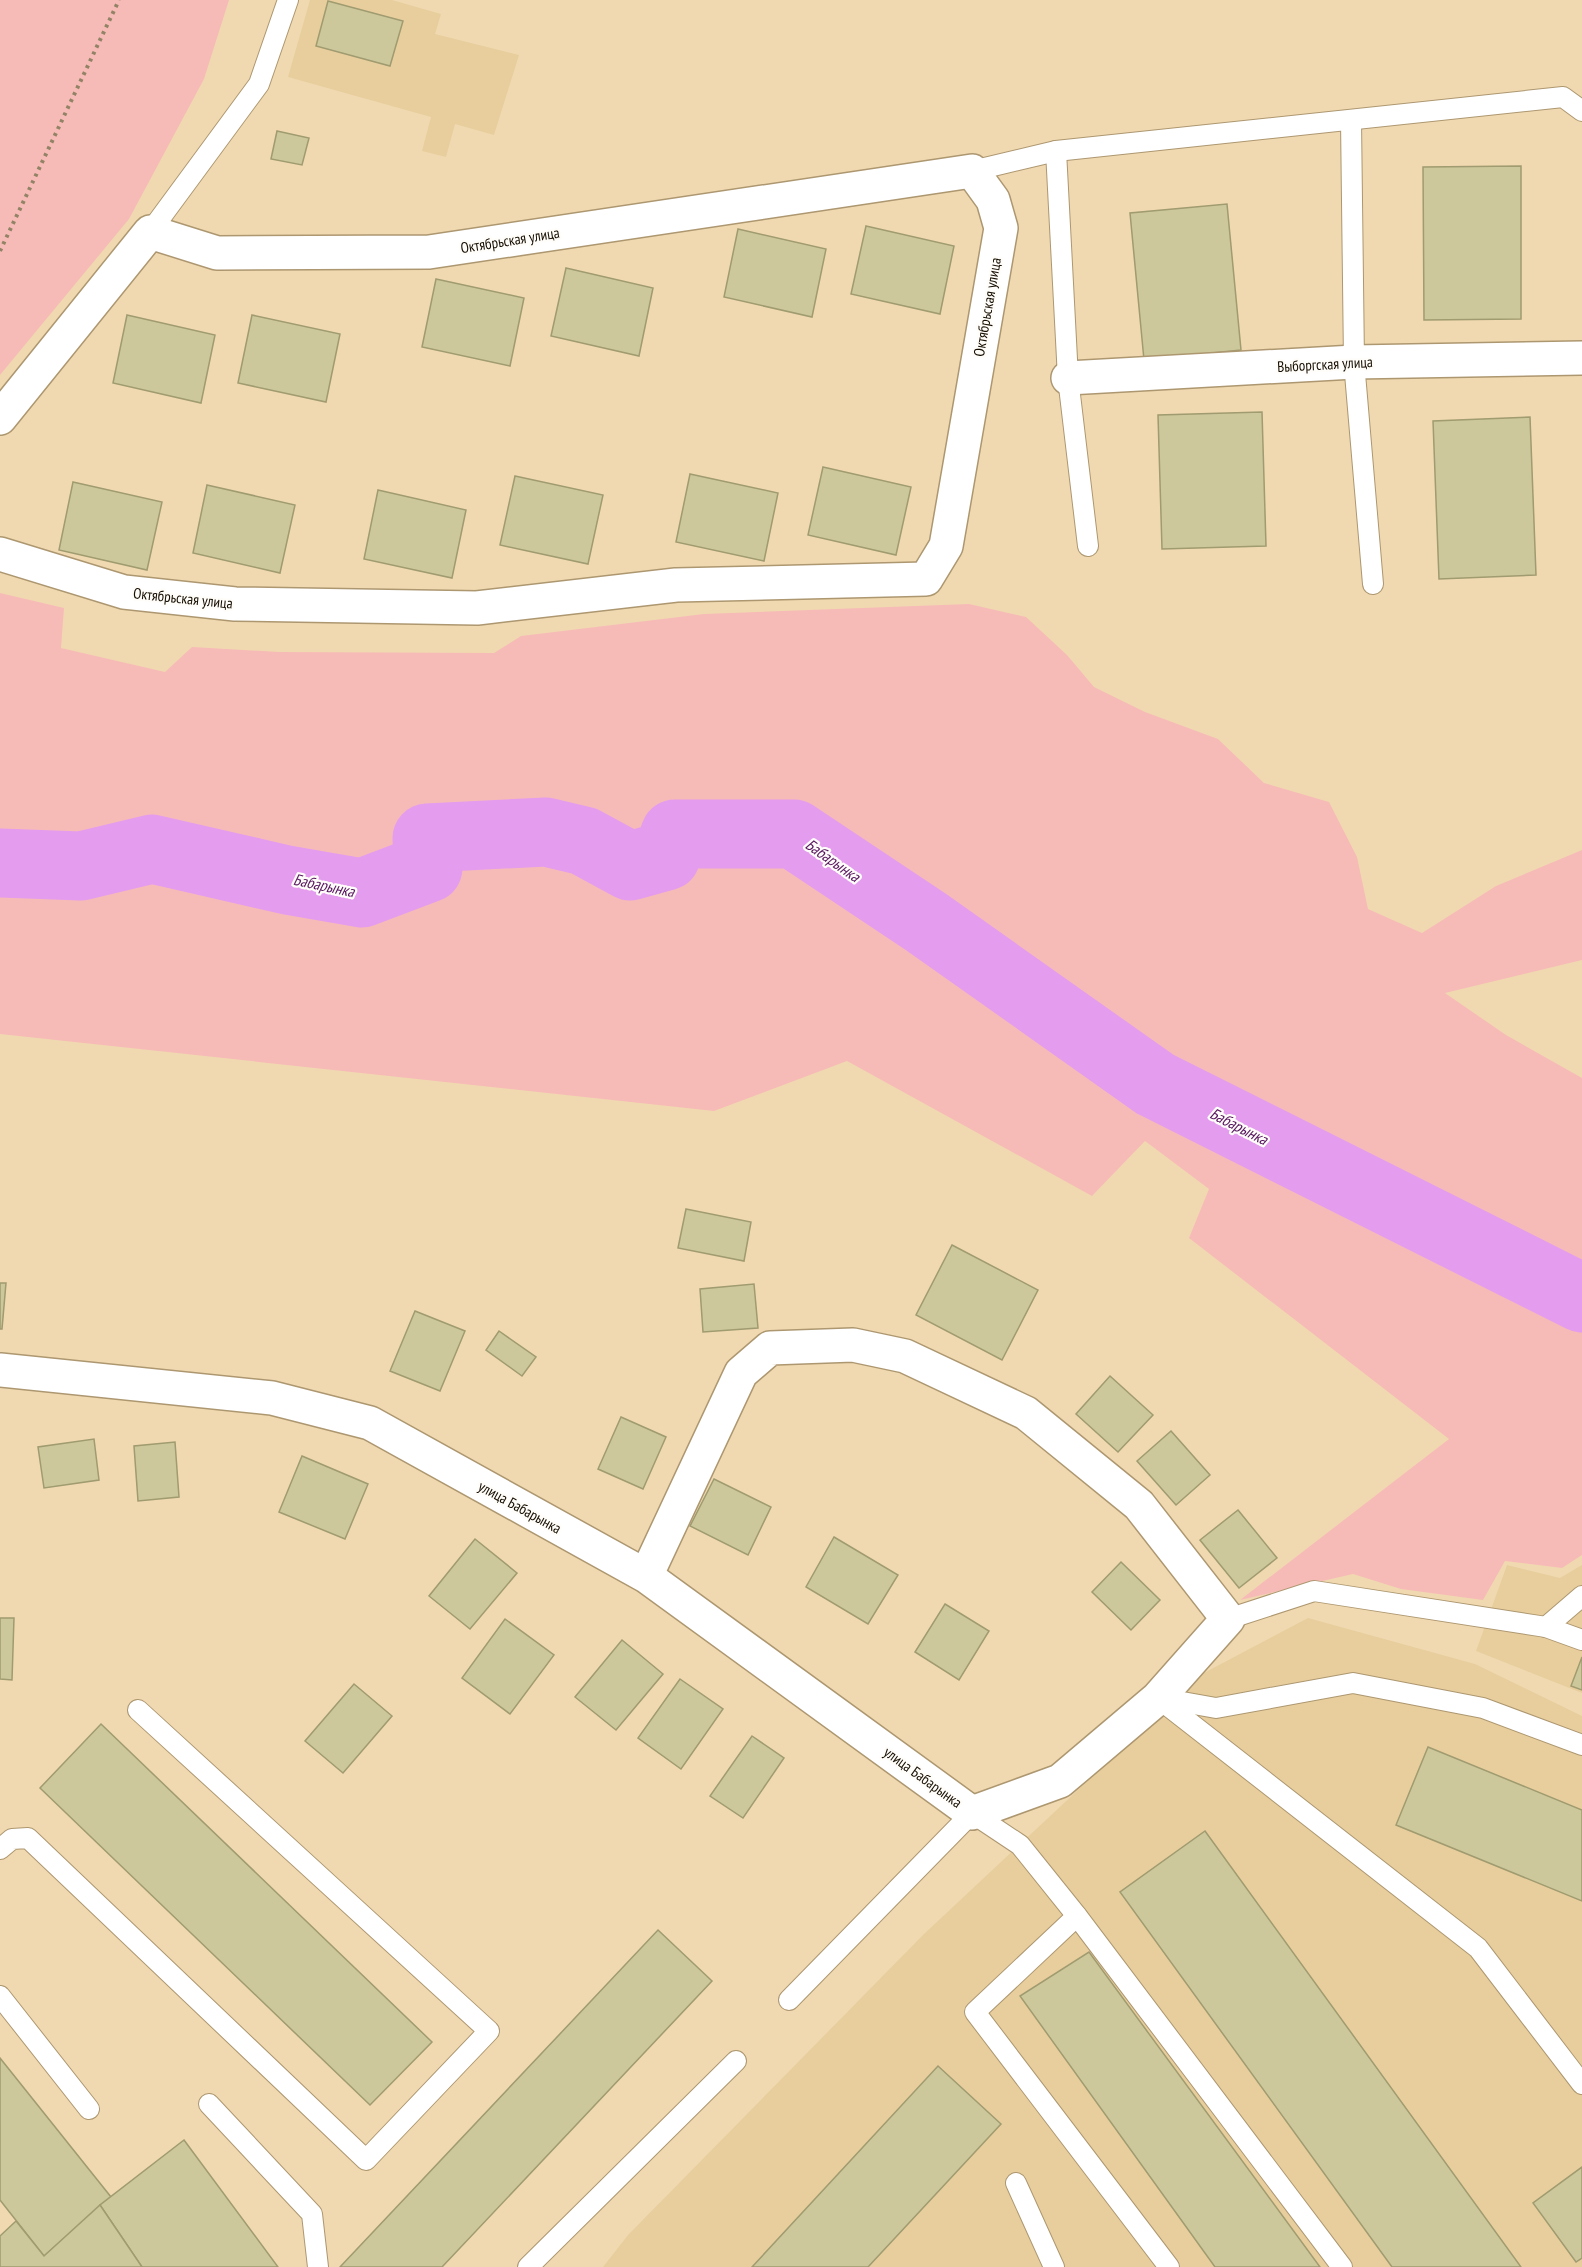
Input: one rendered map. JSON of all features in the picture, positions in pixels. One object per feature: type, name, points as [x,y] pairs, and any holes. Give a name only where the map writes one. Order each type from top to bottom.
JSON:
[{"type":"street","name":"Октябрьская улица","points":[[0,554],[124,592],[235,604],[477,608],[676,585],[926,579],[946,546],[1000,228],[993,200],[972,171],[429,252],[217,253],[150,232]]},
{"type":"street","points":[[0,418],[150,232]]},
{"type":"street","name":"Выборгская улица","points":[[1068,378],[1354,362],[1582,358]]},
{"type":"street","points":[[646,1576],[741,1373],[770,1347],[853,1346],[905,1356],[1026,1413],[1138,1505],[1228,1619],[1158,1698],[1060,1780],[972,1813]]},
{"type":"street","name":"улица Бабарынка","points":[[0,1370],[272,1398],[370,1423],[646,1576],[972,1813]]},
{"type":"lane","points":[[150,232],[259,84],[288,0]]},
{"type":"lane","points":[[972,171],[1056,151],[1563,97],[1582,111]]},
{"type":"lane","points":[[1351,120],[1354,362],[1373,584]]},
{"type":"lane","points":[[1056,151],[1068,378],[1088,546]]},
{"type":"lane","points":[[1228,1619],[1314,1591],[1546,1627],[1582,1640]]},
{"type":"lane","points":[[1546,1627],[1582,1596]]},
{"type":"lane","points":[[1158,1698],[1215,1708],[1353,1683],[1483,1708],[1582,1745]]},
{"type":"lane","points":[[1158,1698],[1478,1948],[1582,2084]]},
{"type":"lane","points":[[0,1849],[12,1839],[28,1838],[366,2160],[489,2031],[138,1710]]},
{"type":"lane","points":[[789,2000],[972,1813],[1020,1845],[1077,1916],[1342,2267]]},
{"type":"lane","points":[[1077,1916],[975,2012],[1168,2267]]},
{"type":"lane","points":[[0,1996],[88,2109]]},
{"type":"lane","points":[[528,2267],[736,2061]]},
{"type":"lane","points":[[209,2104],[312,2214],[318,2267]]},
{"type":"lane","points":[[1016,2183],[1054,2267]]},
{"type":"path","points":[[0,251],[119,0]]},
{"type":"shaded area","points":[[0,0],[229,0],[204,79],[129,219],[0,375]]},
{"type":"shaded area","points":[[310,0],[392,0],[441,14],[435,34],[519,55],[494,135],[455,124],[446,157],[422,151],[431,117],[288,77]]},
{"type":"shaded area","points":[[0,593],[64,608],[61,648],[165,672],[192,647],[279,652],[494,653],[521,636],[704,614],[969,604],[1026,617],[1067,655],[1094,687],[1145,712],[1218,739],[1264,783],[1329,802],[1357,857],[1368,909],[1422,933],[1496,886],[1582,850],[1582,960],[1445,993],[1506,1035],[1582,1078],[1582,1555],[1562,1568],[1505,1561],[1483,1600],[1401,1589],[1353,1574],[1240,1600],[1449,1439],[1189,1238],[1209,1189],[1145,1141],[1092,1196],[847,1061],[714,1111],[0,1034]]},
{"type":"shaded area","points":[[1507,1565],[1560,1578],[1582,1565],[1582,1693],[1476,1651]]},
{"type":"shaded area","points":[[1308,1618],[1475,1664],[1582,1716],[1582,2267],[603,2267],[628,2235],[924,1934],[1202,1674]]},
{"type":"building","points":[[328,1],[403,21],[390,66],[316,46]]},
{"type":"building","points":[[277,131],[309,138],[302,165],[271,159]]},
{"type":"building","points":[[1521,166],[1521,319],[1424,320],[1423,167]]},
{"type":"building","points":[[1227,204],[1241,350],[1144,360],[1130,213]]},
{"type":"building","points":[[866,226],[954,246],[940,314],[851,294]]},
{"type":"building","points":[[738,229],[826,249],[812,317],[724,297]]},
{"type":"building","points":[[566,268],[653,288],[639,356],[551,336]]},
{"type":"building","points":[[436,279],[524,298],[510,366],[422,347]]},
{"type":"building","points":[[127,315],[215,335],[201,403],[113,383]]},
{"type":"building","points":[[252,315],[340,334],[326,402],[238,383]]},
{"type":"building","points":[[1262,412],[1266,546],[1162,549],[1158,415]]},
{"type":"building","points":[[1530,417],[1536,575],[1439,579],[1433,421]]},
{"type":"building","points":[[823,467],[911,487],[896,555],[808,535]]},
{"type":"building","points":[[690,474],[778,493],[764,561],[676,542]]},
{"type":"building","points":[[515,476],[603,495],[588,564],[500,545]]},
{"type":"building","points":[[73,482],[162,502],[147,570],[59,550]]},
{"type":"building","points":[[207,485],[295,505],[280,573],[193,553]]},
{"type":"building","points":[[378,490],[466,510],[452,578],[364,559]]},
{"type":"building","points":[[686,1209],[751,1222],[744,1261],[678,1248]]},
{"type":"building","points":[[952,1245],[1038,1290],[1002,1360],[916,1315]]},
{"type":"building","points":[[0,1283],[6,1283],[2,1329],[0,1329]]},
{"type":"building","points":[[754,1284],[758,1328],[703,1332],[700,1289]]},
{"type":"building","points":[[415,1311],[465,1331],[440,1391],[390,1371]]},
{"type":"building","points":[[499,1331],[536,1357],[522,1376],[486,1350]]},
{"type":"building","points":[[1110,1376],[1153,1415],[1118,1452],[1076,1414]]},
{"type":"building","points":[[621,1417],[666,1437],[643,1489],[598,1469]]},
{"type":"building","points":[[1171,1431],[1210,1475],[1176,1505],[1137,1461]]},
{"type":"building","points":[[94,1439],[99,1480],[44,1488],[38,1447]]},
{"type":"building","points":[[175,1442],[179,1497],[138,1501],[134,1446]]},
{"type":"building","points":[[302,1456],[368,1484],[345,1539],[279,1512]]},
{"type":"building","points":[[714,1479],[771,1507],[748,1555],[690,1526]]},
{"type":"building","points":[[1238,1510],[1277,1558],[1239,1588],[1200,1540]]},
{"type":"building","points":[[834,1537],[898,1575],[868,1624],[806,1587]]},
{"type":"building","points":[[475,1539],[517,1573],[470,1629],[429,1596]]},
{"type":"building","points":[[1121,1562],[1160,1600],[1131,1630],[1092,1592]]},
{"type":"building","points":[[945,1604],[989,1631],[959,1680],[915,1652]]},
{"type":"building","points":[[0,1618],[14,1618],[12,1680],[0,1679]]},
{"type":"building","points":[[505,1619],[554,1655],[510,1714],[462,1678]]},
{"type":"building","points":[[622,1640],[663,1674],[616,1730],[575,1697]]},
{"type":"building","points":[[1582,1657],[1582,1690],[1571,1686]]},
{"type":"building","points":[[680,1679],[723,1709],[681,1769],[638,1738]]},
{"type":"building","points":[[354,1684],[392,1716],[343,1773],[305,1741]]},
{"type":"building","points":[[101,1724],[432,2042],[370,2105],[40,1788]]},
{"type":"building","points":[[752,1736],[784,1758],[743,1818],[710,1796]]},
{"type":"building","points":[[1428,1747],[1582,1810],[1582,1901],[1396,1825]]},
{"type":"building","points":[[1205,1831],[1521,2267],[1392,2267],[1120,1892]]},
{"type":"building","points":[[658,1930],[712,1981],[442,2267],[340,2267]]},
{"type":"building","points":[[1089,1952],[1320,2267],[1215,2267],[1020,1996]]},
{"type":"building","points":[[0,2058],[111,2197],[44,2256],[0,2200]]},
{"type":"building","points":[[938,2066],[1001,2124],[868,2267],[752,2267]]},
{"type":"building","points":[[184,2140],[278,2267],[142,2267],[100,2205]]},
{"type":"building","points":[[1582,2167],[1582,2258],[1576,2262],[1533,2203]]},
{"type":"building","points":[[100,2205],[142,2267],[0,2267],[0,2236],[16,2221],[44,2256]]},
{"type":"waterway","name":"Бабарынка","points":[[0,863],[81,866],[152,849],[287,880],[362,893],[428,868],[427,838],[546,832],[584,841],[630,866],[666,856],[675,834],[794,834],[926,922],[1155,1084],[1582,1298]]}]
